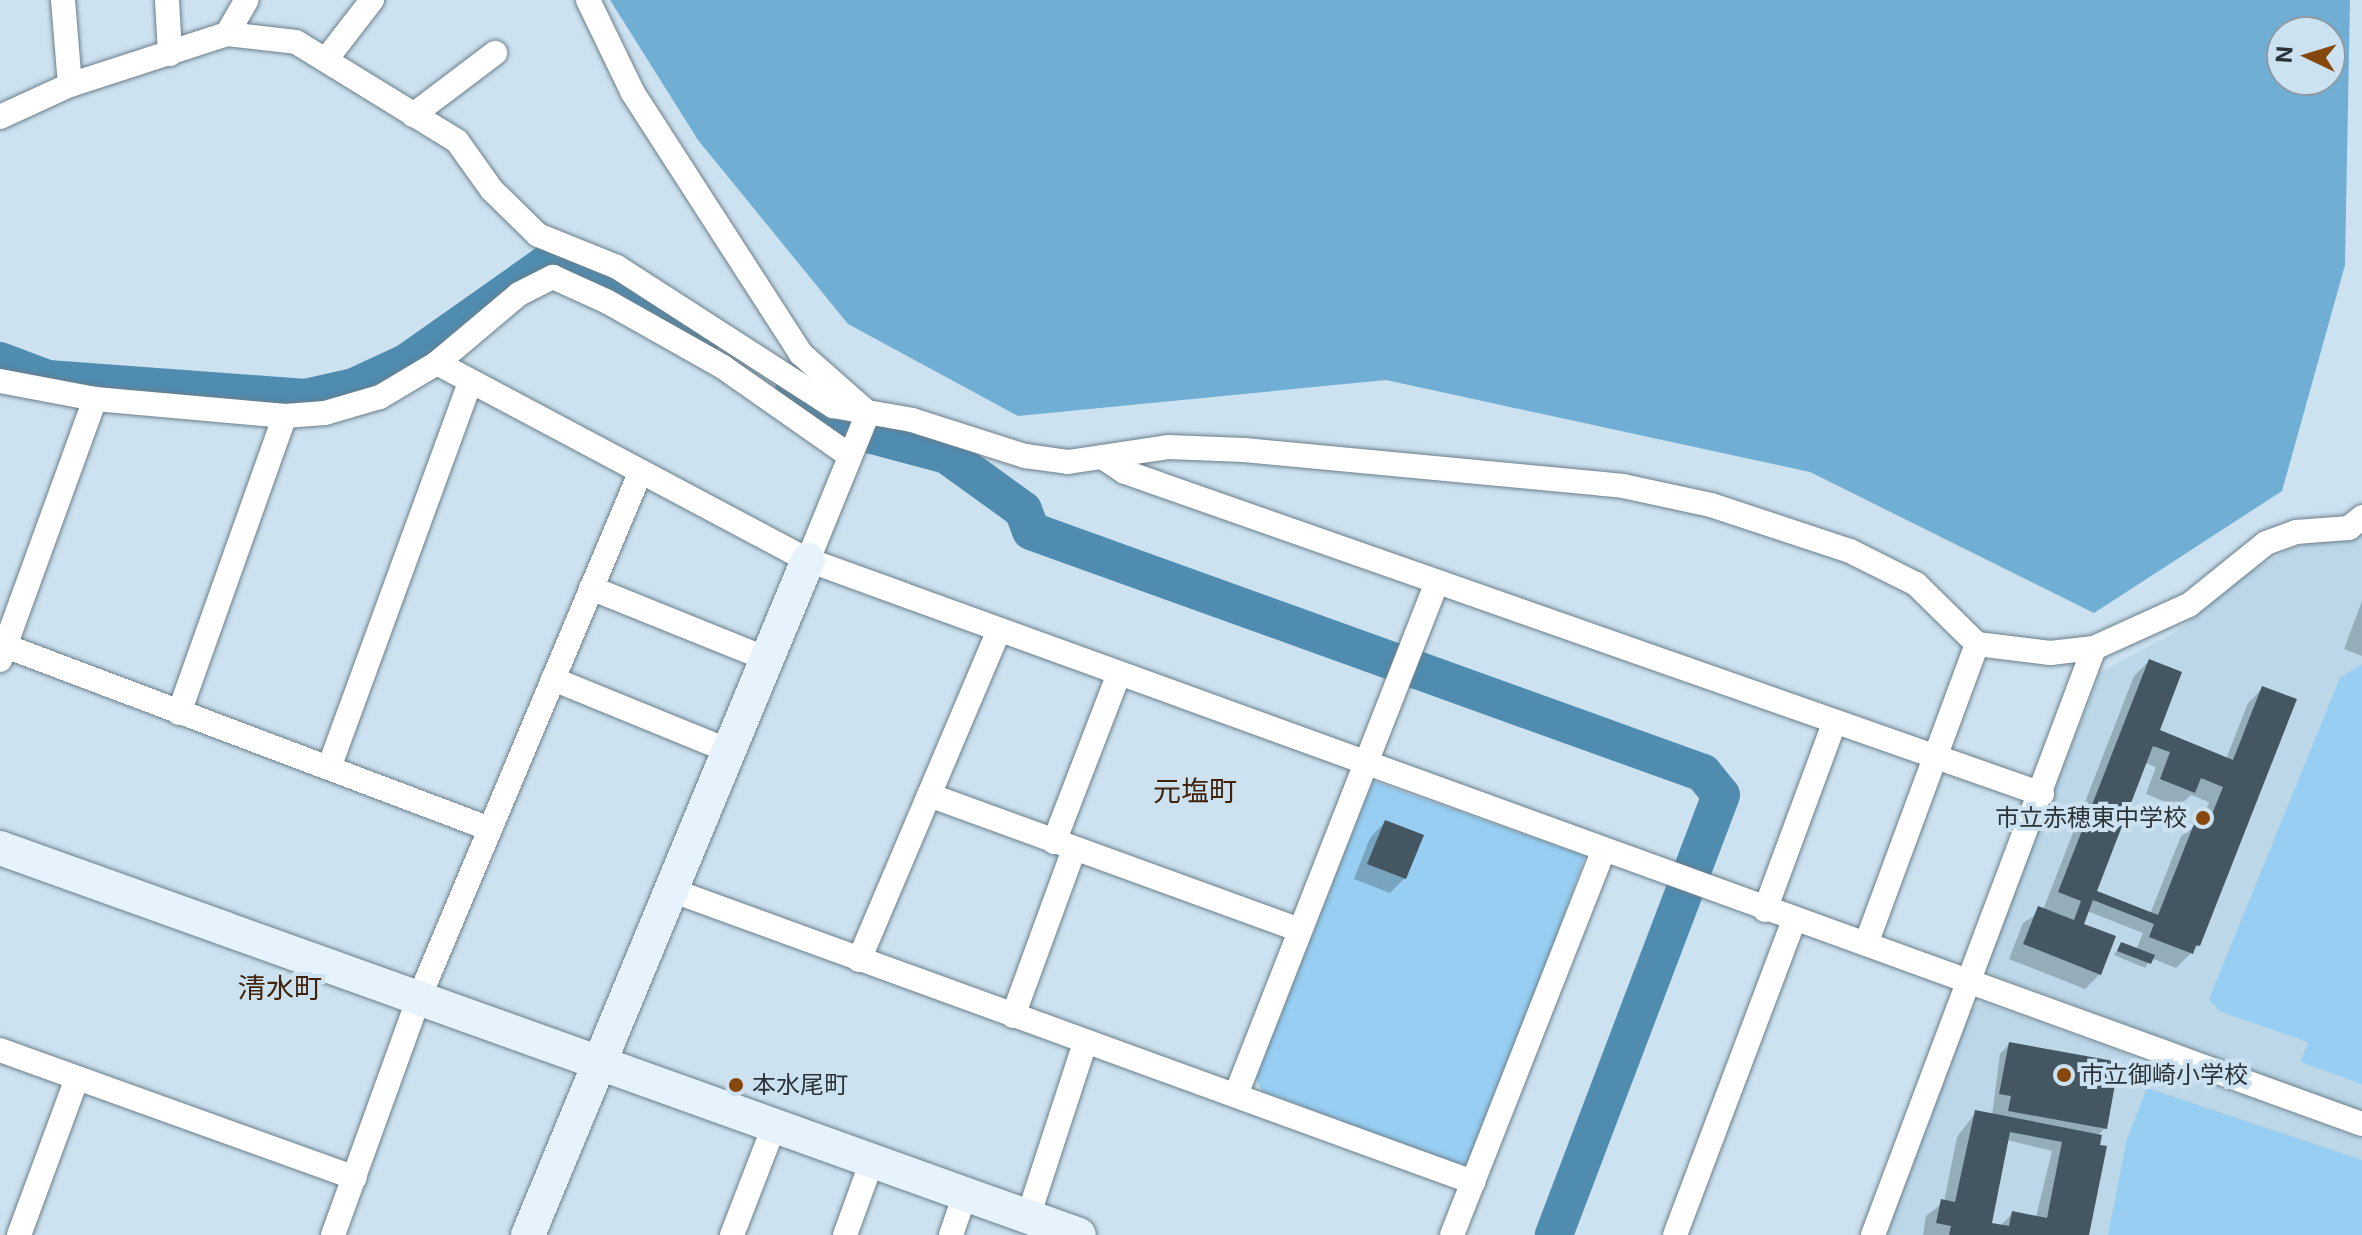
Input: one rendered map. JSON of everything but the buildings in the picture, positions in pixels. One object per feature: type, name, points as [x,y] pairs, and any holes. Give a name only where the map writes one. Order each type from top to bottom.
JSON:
[{"type":"street","points":[[63,0],[70,85]]},
{"type":"street","points":[[167,0],[170,54]]},
{"type":"street","points":[[227,34],[247,0]]},
{"type":"street","points":[[328,57],[372,0]]},
{"type":"street","points":[[588,0],[633,93],[801,354],[868,413]]},
{"type":"street","points":[[0,117],[70,85],[227,34],[296,42],[328,57],[457,141],[492,190],[538,235],[617,267],[833,406],[956,432],[1025,456],[1068,462],[1168,447],[1244,450],[1623,486],[1781,525],[1861,555],[1916,584],[1977,644],[2050,653],[2094,648],[2189,605],[2266,543],[2296,532],[2349,528],[2362,517]]},
{"type":"street","points":[[413,115],[495,53]]},
{"type":"street","points":[[0,381],[95,399],[285,416],[325,413],[380,397],[437,363],[519,294],[553,277],[606,301],[723,367],[850,456]]},
{"type":"street","points":[[437,363],[808,560],[1118,676],[1366,761],[1765,910],[2362,1124]]},
{"type":"street","points":[[330,765],[470,383]]},
{"type":"street","points":[[95,399],[2,650],[330,765],[490,829]]},
{"type":"street","points":[[528,1235],[868,413]]},
{"type":"street","points":[[179,713],[285,416]]},
{"type":"street","points":[[1104,458],[1125,472],[2042,794]]},
{"type":"street","points":[[333,1235],[419,998],[640,473]]},
{"type":"street","points":[[1237,1092],[1298,929],[1405,669],[1437,582]]},
{"type":"street","points":[[591,588],[767,659]]},
{"type":"street","points":[[859,960],[998,632]]},
{"type":"street","points":[[1866,944],[1977,644]]},
{"type":"street","points":[[1873,1235],[1967,982],[2042,794],[2094,648]]},
{"type":"street","points":[[1013,1016],[1118,676]]},
{"type":"street","points":[[553,679],[729,751]]},
{"type":"street","points":[[1765,910],[1834,723]]},
{"type":"street","points":[[929,795],[1298,929]]},
{"type":"street","points":[[0,848],[1068,1233]]},
{"type":"street","points":[[1452,1235],[1604,850]]},
{"type":"street","points":[[671,890],[1085,1043],[1237,1092],[1473,1182]]},
{"type":"street","points":[[1675,1235],[1794,920]]},
{"type":"street","points":[[1028,1217],[1085,1043]]},
{"type":"street","points":[[0,1050],[355,1178]]},
{"type":"street","points":[[19,1235],[77,1078]]},
{"type":"street","points":[[732,1235],[774,1126]]},
{"type":"street","points":[[845,1235],[872,1161]]},
{"type":"street","points":[[951,1235],[965,1194]]},
{"type":"shaded area","points":[[610,0],[2350,0],[2345,265],[2282,491],[2094,613],[1810,472],[1386,380],[1018,416],[848,324],[698,140]]},
{"type":"shaded area","name":"市立赤穂東中学校","points":[[2362,532],[2362,1111],[1991,974],[1985,965],[2101,672],[2174,633],[2253,570],[2292,548],[2320,541],[2351,541]]},
{"type":"shaded area","points":[[2362,664],[2362,1084],[2301,1062],[2308,1042],[2219,1011],[2209,999],[2340,678]]},
{"type":"shaded area","points":[[1373,781],[1585,856],[1477,1159],[1462,1166],[1262,1091],[1256,1078]]},
{"type":"shaded area","name":"市立御崎小学校","points":[[1982,1002],[2362,1139],[2362,1235],[1884,1235],[1969,1011]]},
{"type":"shaded area","points":[[2147,1088],[2362,1160],[2362,1235],[2108,1235],[2127,1139]]},
{"type":"waterway","points":[[0,361],[48,379],[305,398],[354,387],[406,363],[549,262],[627,290],[705,334]]},
{"type":"waterway","points":[[794,392],[853,430],[947,455],[1023,510],[1031,531],[1703,773],[1721,795],[1554,1235]]},
{"type":"place","name":"市立赤穂東中学校","points":[[2203,818]]},
{"type":"place","name":"市立御崎小学校","points":[[2064,1075]]},
{"type":"place","name":"本水尾町","points":[[736,1085]]},
{"type":"district","name":"元塩町","points":[[1195,791]]},
{"type":"district","name":"清水町","points":[[280,988]]}]
